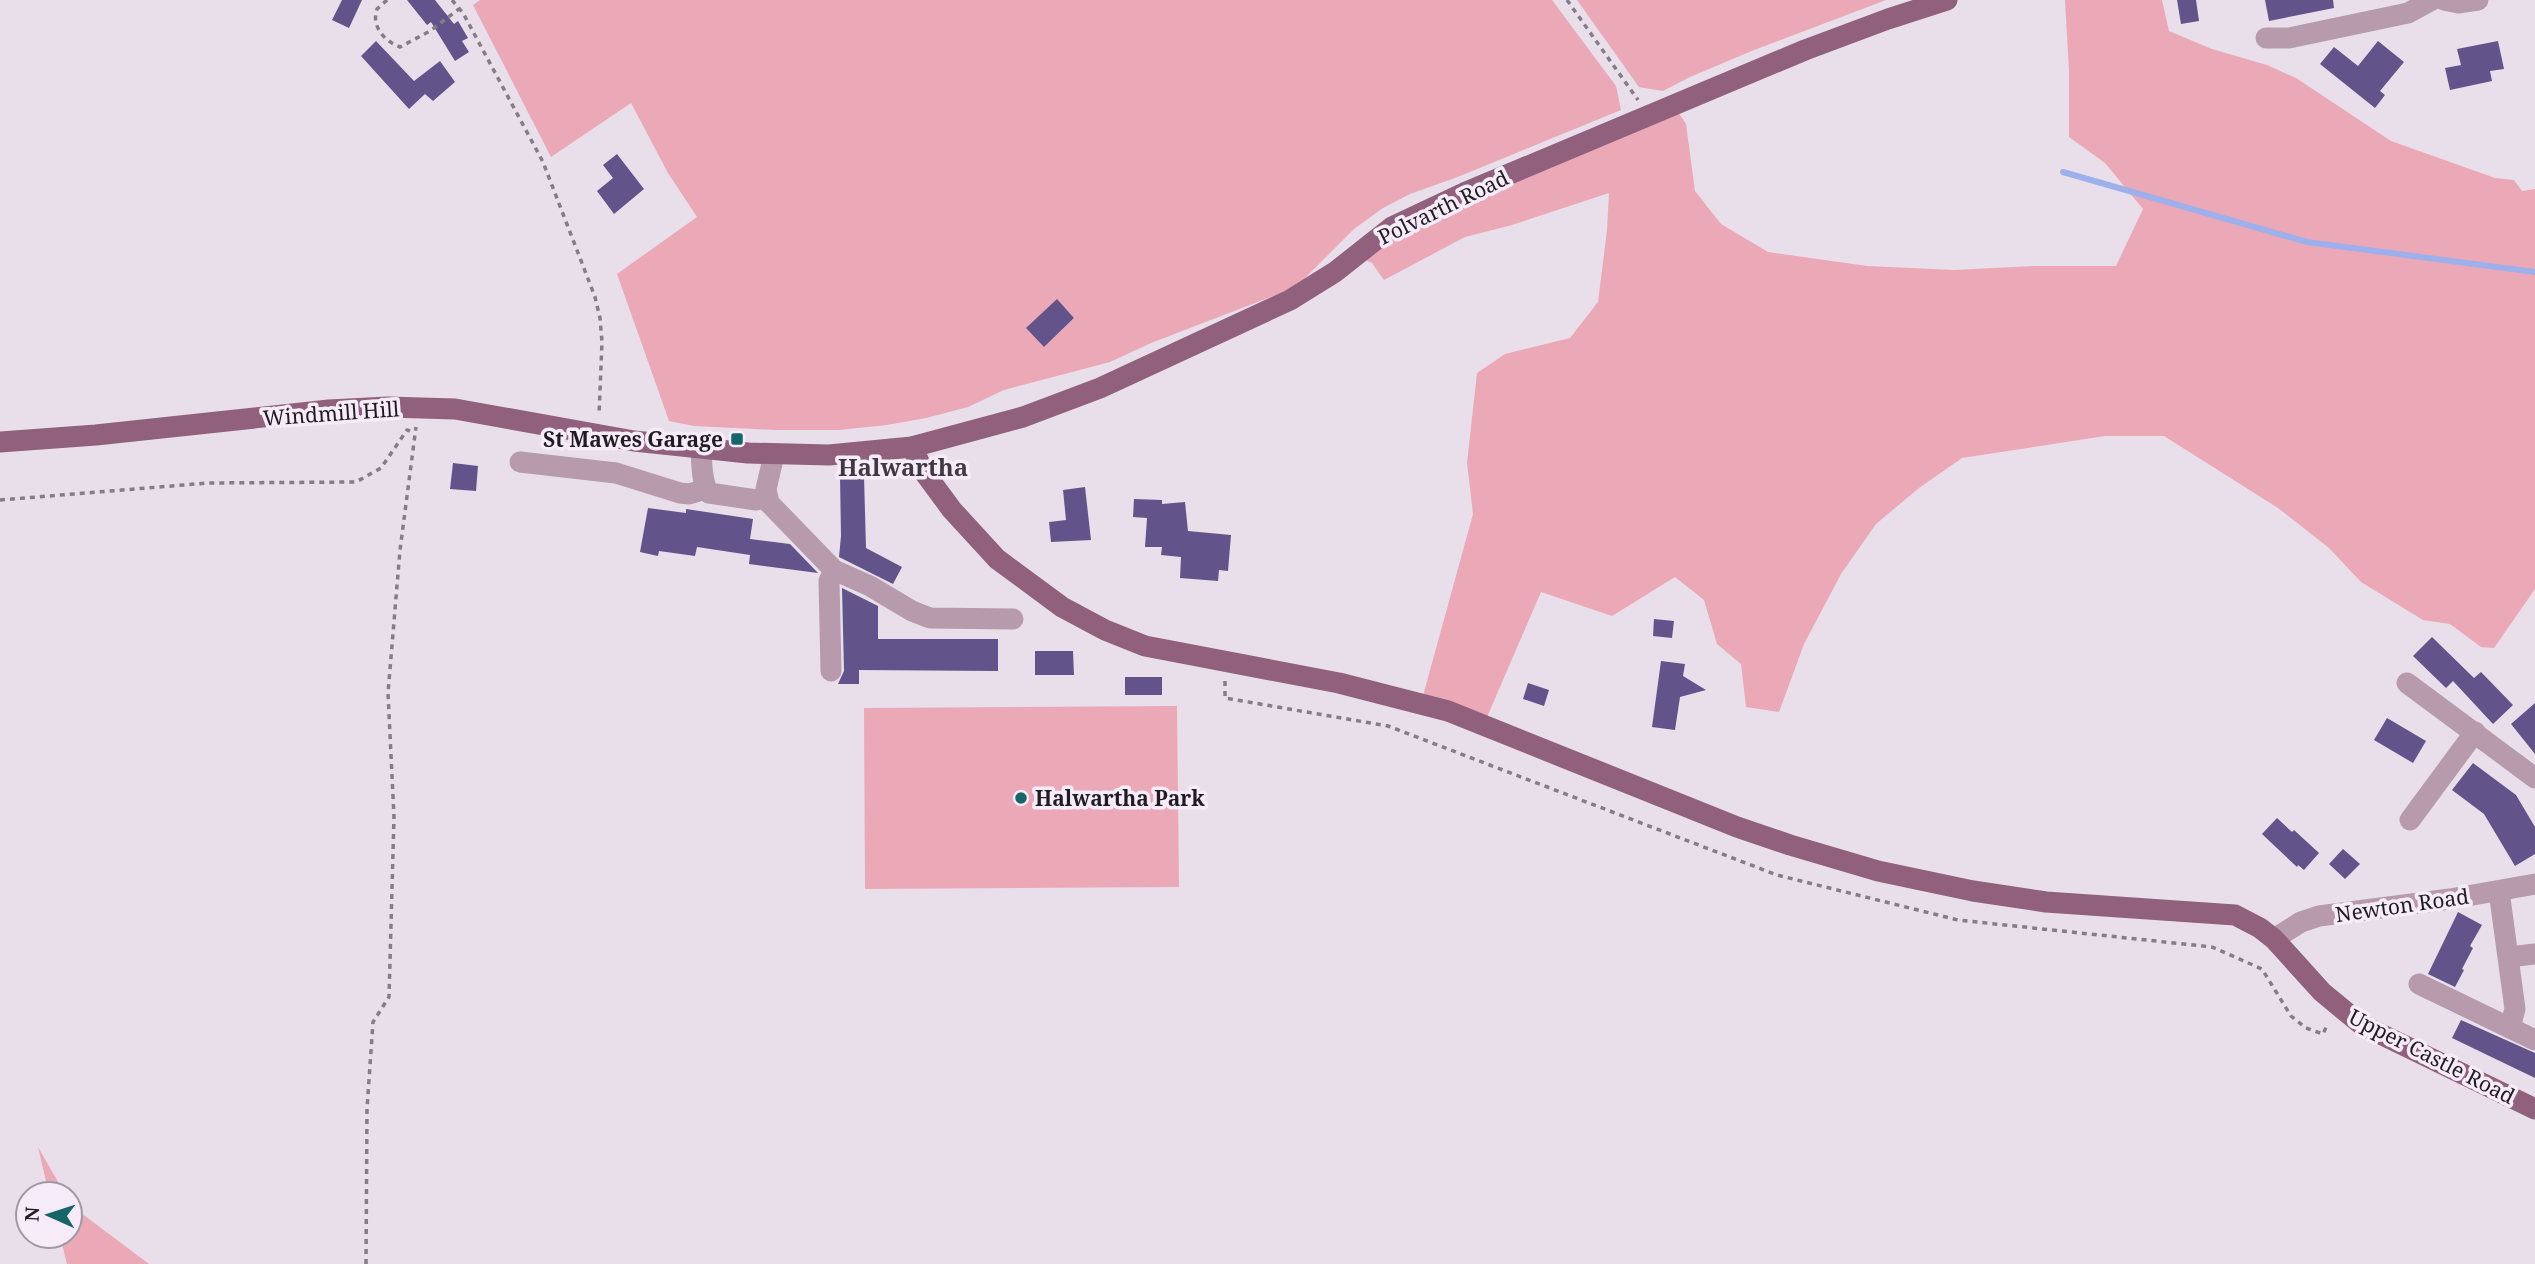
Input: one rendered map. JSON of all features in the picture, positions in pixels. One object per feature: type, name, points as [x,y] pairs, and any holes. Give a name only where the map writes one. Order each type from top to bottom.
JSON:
[{"type":"main road","name":"Polvarth Road","points":[[912,447],[1024,417],[1100,388],[1290,300],[1335,272],[1378,236],[1464,193],[1827,41],[1948,0]]},
{"type":"main road","name":"Windmill Hill","points":[[0,442],[130,432],[362,407],[416,407],[497,416],[701,449],[774,455],[829,455],[912,447]]},
{"type":"main road","name":"Upper Castle Road","points":[[912,447],[924,471],[952,510],[997,559],[1062,607],[1105,630],[1145,646],[1339,683],[1448,711],[1737,827],[1878,871],[1973,891],[2046,902],[2222,913],[2247,920],[2274,939],[2322,992],[2362,1025],[2535,1110]]},
{"type":"street","points":[[2266,38],[2289,38],[2408,13],[2432,0]]},
{"type":"street","points":[[2444,0],[2458,3],[2477,0]]},
{"type":"street","points":[[701,449],[706,489]]},
{"type":"street","points":[[774,455],[767,497],[774,508],[834,569],[921,615],[1013,620]]},
{"type":"street","points":[[520,462],[616,473],[680,493],[689,494],[706,489],[716,495],[756,500],[767,497]]},
{"type":"street","points":[[831,670],[829,581],[834,569]]},
{"type":"street","points":[[2407,683],[2535,778]]},
{"type":"street","points":[[2410,820],[2475,732]]},
{"type":"street","name":"Newton Road","points":[[2274,939],[2301,922],[2319,916],[2535,884]]},
{"type":"street","points":[[2499,891],[2515,1009],[2510,1028]]},
{"type":"street","points":[[2509,957],[2535,954]]},
{"type":"street","points":[[2419,984],[2535,1040]]},
{"type":"path","points":[[387,0],[377,9],[375,23],[378,30],[400,47],[430,31],[459,9]]},
{"type":"path","points":[[452,0],[543,162],[595,297],[602,342],[597,434]]},
{"type":"path","points":[[1567,0],[1647,117]]},
{"type":"path","points":[[366,1264],[367,1109],[373,1022],[389,997],[394,817],[388,693],[416,407]]},
{"type":"path","points":[[0,500],[208,483],[356,482],[381,468],[407,430],[415,431]]},
{"type":"shaded area","points":[[480,0],[1552,0],[1616,86],[1621,110],[1410,194],[1383,208],[1354,229],[1304,279],[1281,293],[1151,343],[1110,362],[1004,390],[968,407],[887,425],[838,430],[694,426],[669,421],[617,274],[697,217],[668,173],[631,103],[551,157],[473,5]],"holes":[[[1057,300],[1074,318],[1044,347]]]},
{"type":"shaded area","points":[[1577,0],[1886,0],[1754,50],[1663,91],[1639,87]]},
{"type":"shaded area","points":[[2065,0],[2162,0],[2169,31],[2212,49],[2267,65],[2296,78],[2391,141],[2495,178],[2514,180],[2522,191],[2535,189],[2535,589],[2494,648],[2481,647],[2450,624],[2423,620],[2361,582],[2329,548],[2278,508],[2164,436],[2105,436],[1962,458],[1919,488],[1876,524],[1841,574],[1804,644],[1779,712],[1746,707],[1741,664],[1717,644],[1704,600],[1675,577],[1612,616],[1541,592],[1484,724],[1421,703],[1473,514],[1467,463],[1477,373],[1505,354],[1570,338],[1598,302],[1609,193],[1512,225],[1465,237],[1384,280],[1372,263],[1355,255],[1674,106],[1686,124],[1695,191],[1721,224],[1768,252],[1867,266],[1954,270],[2116,266],[2143,209],[2105,163],[2069,137]]},
{"type":"shaded area","name":"Halwartha Park","points":[[1177,706],[1179,887],[865,889],[864,708]]},
{"type":"shaded area","points":[[38,1147],[57,1180],[46,1180]]},
{"type":"shaded area","points":[[84,1215],[149,1264],[67,1264],[64,1250],[84,1250]]},
{"type":"building","points":[[342,0],[362,0],[349,28],[332,20]]},
{"type":"building","points":[[407,0],[435,0],[454,24],[458,21],[468,38],[462,41],[469,52],[455,61],[431,22],[427,25]]},
{"type":"building","points":[[2177,0],[2196,0],[2199,21],[2181,24]]},
{"type":"building","points":[[2265,0],[2333,0],[2334,8],[2269,21]]},
{"type":"building","points":[[376,41],[414,81],[440,61],[455,82],[433,101],[425,94],[409,109],[361,56]]},
{"type":"building","points":[[2378,41],[2404,62],[2380,91],[2385,95],[2375,108],[2320,64],[2334,47],[2358,66]]},
{"type":"building","points":[[2498,41],[2504,69],[2490,71],[2492,81],[2450,90],[2445,68],[2461,65],[2457,49]]},
{"type":"building","points":[[617,154],[644,189],[614,214],[597,191],[613,178],[603,165]]},
{"type":"building","points":[[1057,299],[1074,318],[1044,347],[1026,328]]},
{"type":"building","points":[[453,463],[478,466],[476,491],[450,489]]},
{"type":"building","points":[[840,476],[864,476],[866,548],[902,567],[893,584],[839,557]]},
{"type":"building","points":[[1085,487],[1091,540],[1051,542],[1049,522],[1066,520],[1063,490]]},
{"type":"building","points":[[1134,499],[1162,500],[1162,504],[1185,502],[1188,531],[1231,535],[1228,571],[1219,570],[1218,581],[1180,578],[1181,557],[1161,555],[1162,547],[1145,547],[1147,518],[1133,517]]},
{"type":"building","points":[[648,508],[686,513],[686,509],[753,519],[750,539],[790,544],[818,573],[749,564],[750,555],[697,547],[695,556],[659,551],[658,556],[640,552]]},
{"type":"building","points":[[842,588],[878,606],[878,639],[998,639],[998,671],[859,670],[859,684],[838,684],[844,671]]},
{"type":"building","points":[[1654,619],[1674,621],[1672,638],[1653,636]]},
{"type":"building","points":[[2432,637],[2474,678],[2481,672],[2513,705],[2493,724],[2453,681],[2446,688],[2413,656]]},
{"type":"building","points":[[1035,651],[1073,651],[1074,675],[1035,675]]},
{"type":"building","points":[[1661,661],[1685,664],[1683,676],[1706,690],[1680,697],[1675,730],[1652,727]]},
{"type":"building","points":[[1125,677],[1162,677],[1162,695],[1125,695]]},
{"type":"building","points":[[1528,683],[1549,690],[1544,706],[1523,699]]},
{"type":"building","points":[[2535,703],[2535,754],[2511,724]]},
{"type":"building","points":[[2387,718],[2426,741],[2413,763],[2374,740]]},
{"type":"building","points":[[2473,763],[2516,795],[2535,827],[2535,854],[2515,866],[2484,814],[2452,790]]},
{"type":"building","points":[[2277,818],[2319,853],[2304,870],[2298,865],[2297,867],[2262,834]]},
{"type":"building","points":[[2343,849],[2360,864],[2345,879],[2329,864]]},
{"type":"building","points":[[2458,912],[2482,925],[2470,946],[2473,948],[2455,987],[2428,974]]},
{"type":"building","points":[[2461,1020],[2535,1053],[2535,1078],[2452,1038]]},
{"type":"waterway","points":[[2063,172],[2307,242],[2535,272]]},
{"type":"place","name":"St Mawes Garage","points":[[737,439]]},
{"type":"place","name":"Halwartha Park","points":[[1021,798]]},
{"type":"district","name":"Halwartha","points":[[903,466]]}]
